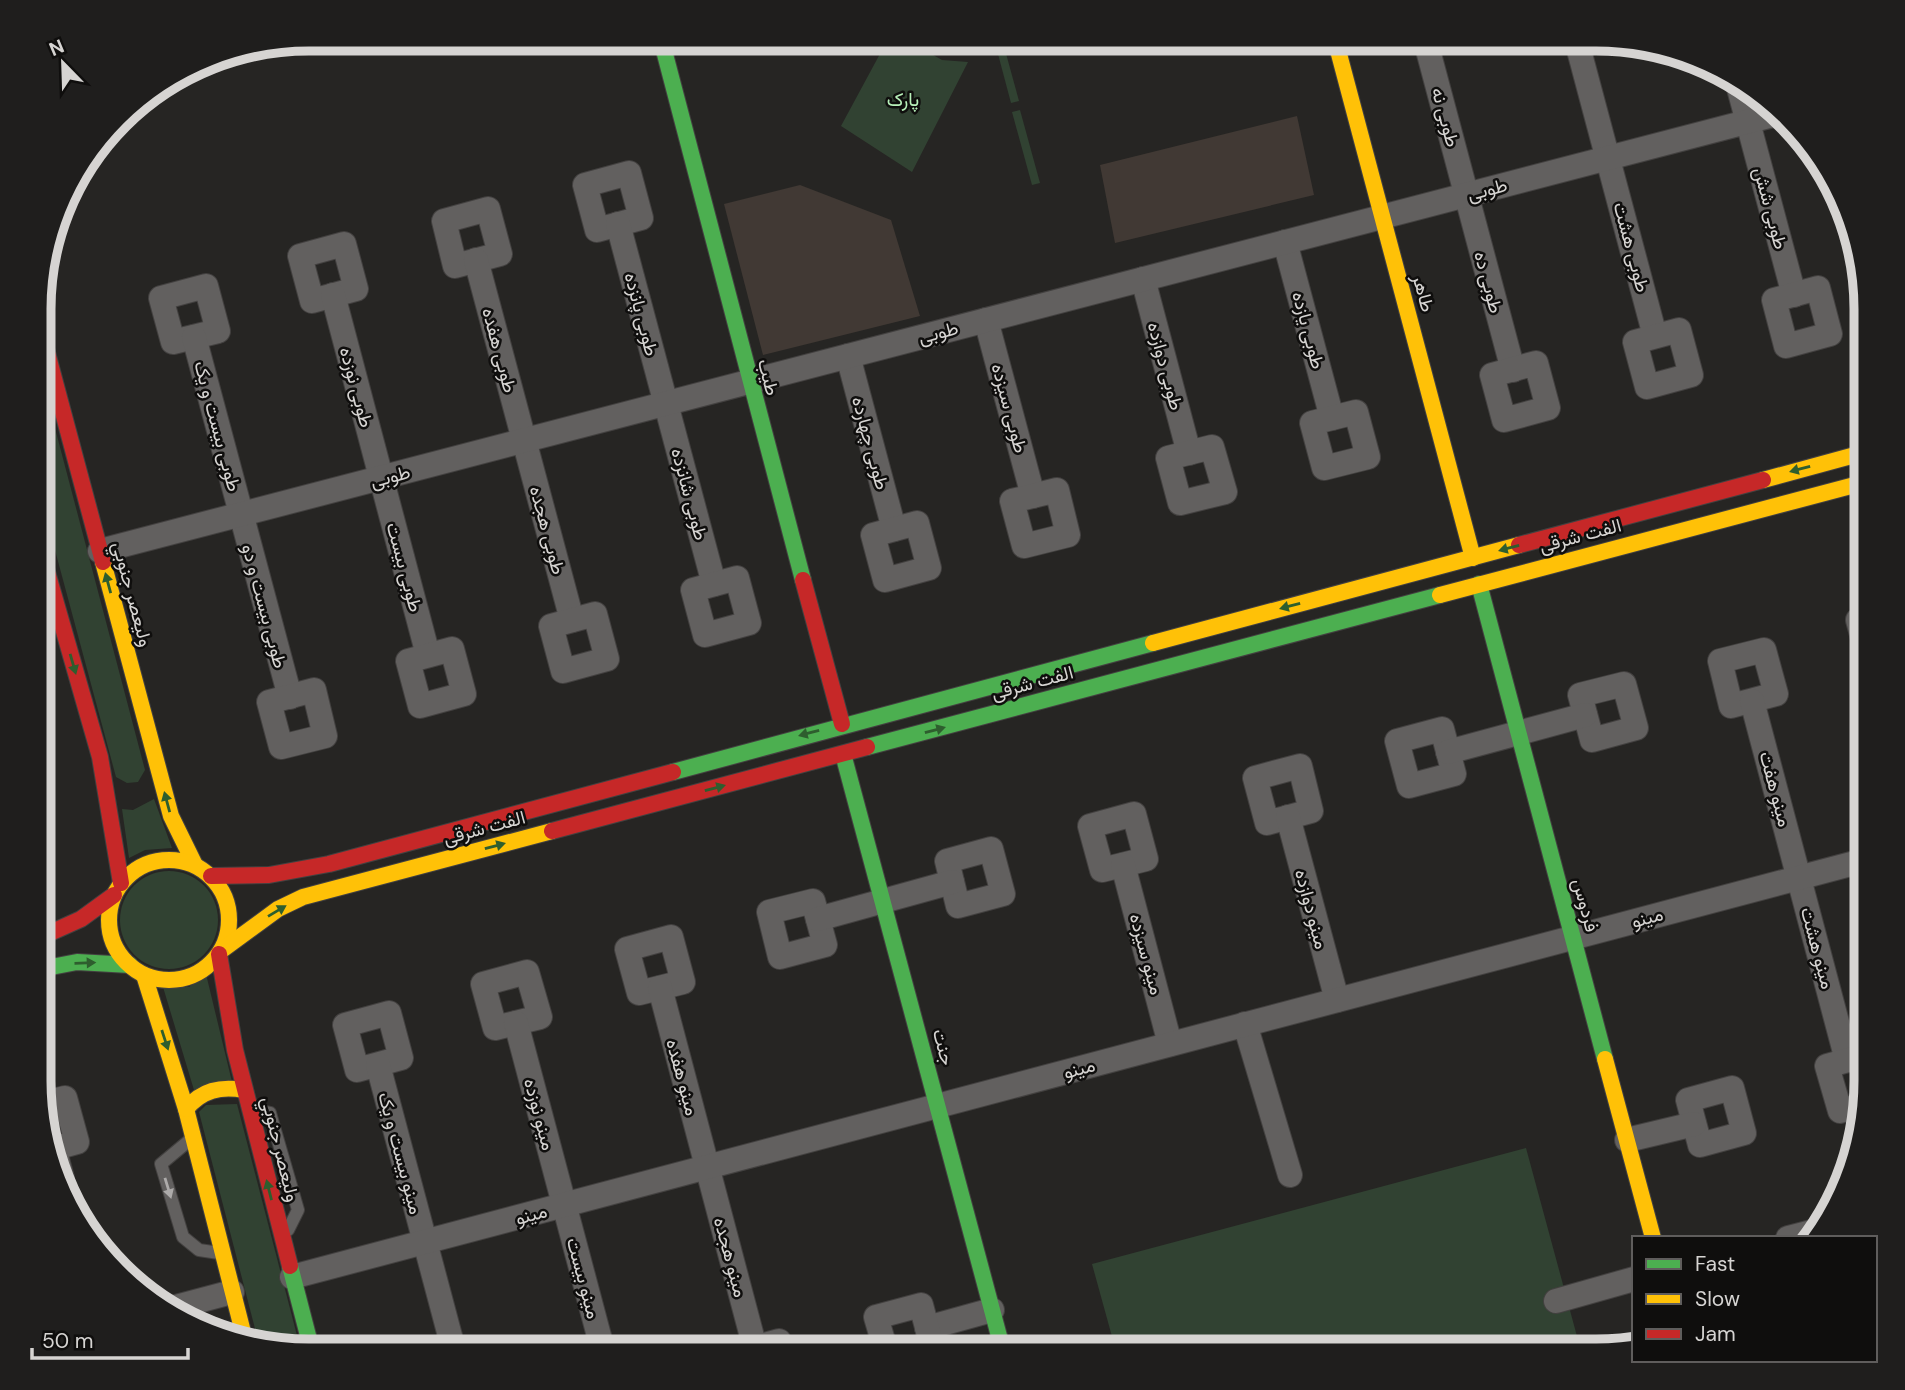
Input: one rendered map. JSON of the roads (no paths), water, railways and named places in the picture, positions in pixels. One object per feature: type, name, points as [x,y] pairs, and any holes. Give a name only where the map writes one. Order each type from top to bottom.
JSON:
[{"type":"main road","name":"طیب","points":[[664,51],[749,382],[842,724]]},
{"type":"main road","name":"طاهر","points":[[1338,51],[1473,558]]},
{"type":"main road","name":"وليعصر جنوبي","points":[[51,367],[171,816],[195,865]]},
{"type":"main road","name":"الفت شرقی","points":[[211,876],[269,875],[329,864],[842,724],[1854,455]]},
{"type":"main road","name":"الفت شرقی","points":[[220,952],[278,909],[303,897],[1854,485]]},
{"type":"main road","name":"فردوس","points":[[1479,584],[1652,1236]]},
{"type":"main road","points":[[51,593],[107,783],[117,835],[117,889],[109,925],[119,954],[144,975],[160,979],[185,977],[207,966],[220,952],[228,935],[229,911],[221,889],[211,876],[195,865],[179,860],[147,863],[117,889],[81,919],[51,932]]},
{"type":"main road","name":"جنت","points":[[843,754],[1000,1339]]},
{"type":"main road","points":[[146,791],[160,774]]},
{"type":"main road","points":[[107,783],[127,796]]},
{"type":"main road","name":"وليعصر جنوبي","points":[[220,952],[244,1090],[309,1339]]},
{"type":"main road","points":[[51,967],[77,962],[130,965]]},
{"type":"main road","points":[[144,975],[194,1137],[242,1330]]},
{"type":"main road","points":[[186,1109],[196,1096],[214,1088],[244,1090]]},
{"type":"street","name":"طوبی نه","points":[[1428,51],[1466,195]]},
{"type":"street","name":"طوبی هشت","points":[[1579,51],[1656,336]]},
{"type":"street","name":"طوبی شش","points":[[1741,95],[1794,295]]},
{"type":"street","name":"طوبی","points":[[100,551],[1768,116]]},
{"type":"street","name":"طوبی ده","points":[[1466,195],[1513,370]]},
{"type":"street","name":"طوبی پانزده","points":[[618,224],[666,404]]},
{"type":"street","name":"طوبی یازده","points":[[1286,242],[1332,418]]},
{"type":"street","name":"طوبی هفده","points":[[476,260],[524,441]]},
{"type":"street","name":"طوبی دوازده","points":[[1143,279],[1189,453]]},
{"type":"street","name":"طوبی نوزده","points":[[333,295],[381,478]]},
{"type":"street","name":"طوبی سیزده","points":[[986,320],[1033,496]]},
{"type":"street","name":"طوبی بیست و یک","points":[[194,337],[241,514]]},
{"type":"street","name":"طوبی چهارده","points":[[848,356],[894,529]]},
{"type":"street","name":"طوبی شانزده","points":[[666,404],[714,584]]},
{"type":"street","name":"طوبی هجده","points":[[524,441],[572,620]]},
{"type":"street","name":"طوبی بیست","points":[[381,478],[428,655]]},
{"type":"street","name":"طوبی بیست و دو","points":[[241,514],[290,697]]},
{"type":"street","name":"مینو هفت","points":[[1752,701],[1799,877]]},
{"type":"street","points":[[1448,752],[1585,715]]},
{"type":"street","name":"مینو دوازده","points":[[1288,817],[1337,1000]]},
{"type":"street","name":"مینو","points":[[292,1277],[1854,863]]},
{"type":"street","name":"مینو سیزده","points":[[1123,865],[1170,1044]]},
{"type":"street","name":"مینو هشت","points":[[1799,877],[1854,1049]]},
{"type":"street","points":[[818,919],[952,882]]},
{"type":"street","name":"مینو هفده","points":[[660,988],[707,1167]]},
{"type":"street","name":"مینو نوزده","points":[[516,1023],[565,1205]]},
{"type":"street","points":[[1245,1024],[1290,1175]]},
{"type":"street","points":[[1853,1107],[1840,1111],[1827,1066],[1854,1059]]},
{"type":"street","name":"مینو بیست و یک","points":[[377,1065],[451,1339]]},
{"type":"street","points":[[51,1101],[65,1098],[77,1142],[60,1147]]},
{"type":"street","points":[[1627,1140],[1694,1124]]},
{"type":"street","name":"مینو هجده","points":[[707,1167],[747,1339]]},
{"type":"street","name":"مینو بیست","points":[[565,1205],[600,1339]]},
{"type":"street","points":[[1556,1301],[1632,1280]]},
{"type":"street","points":[[181,1306],[232,1292]]},
{"type":"street","points":[[883,1339],[877,1317],[921,1306],[928,1339]]},
{"type":"street","points":[[930,1339],[992,1310]]},
{"type":"lane","points":[[249,1110],[270,1113],[298,1210],[283,1243]]},
{"type":"lane","points":[[194,1137],[161,1164],[183,1237],[199,1251],[223,1254]]},
{"type":"park label","name":"پارک","points":[[903,99]]}]
